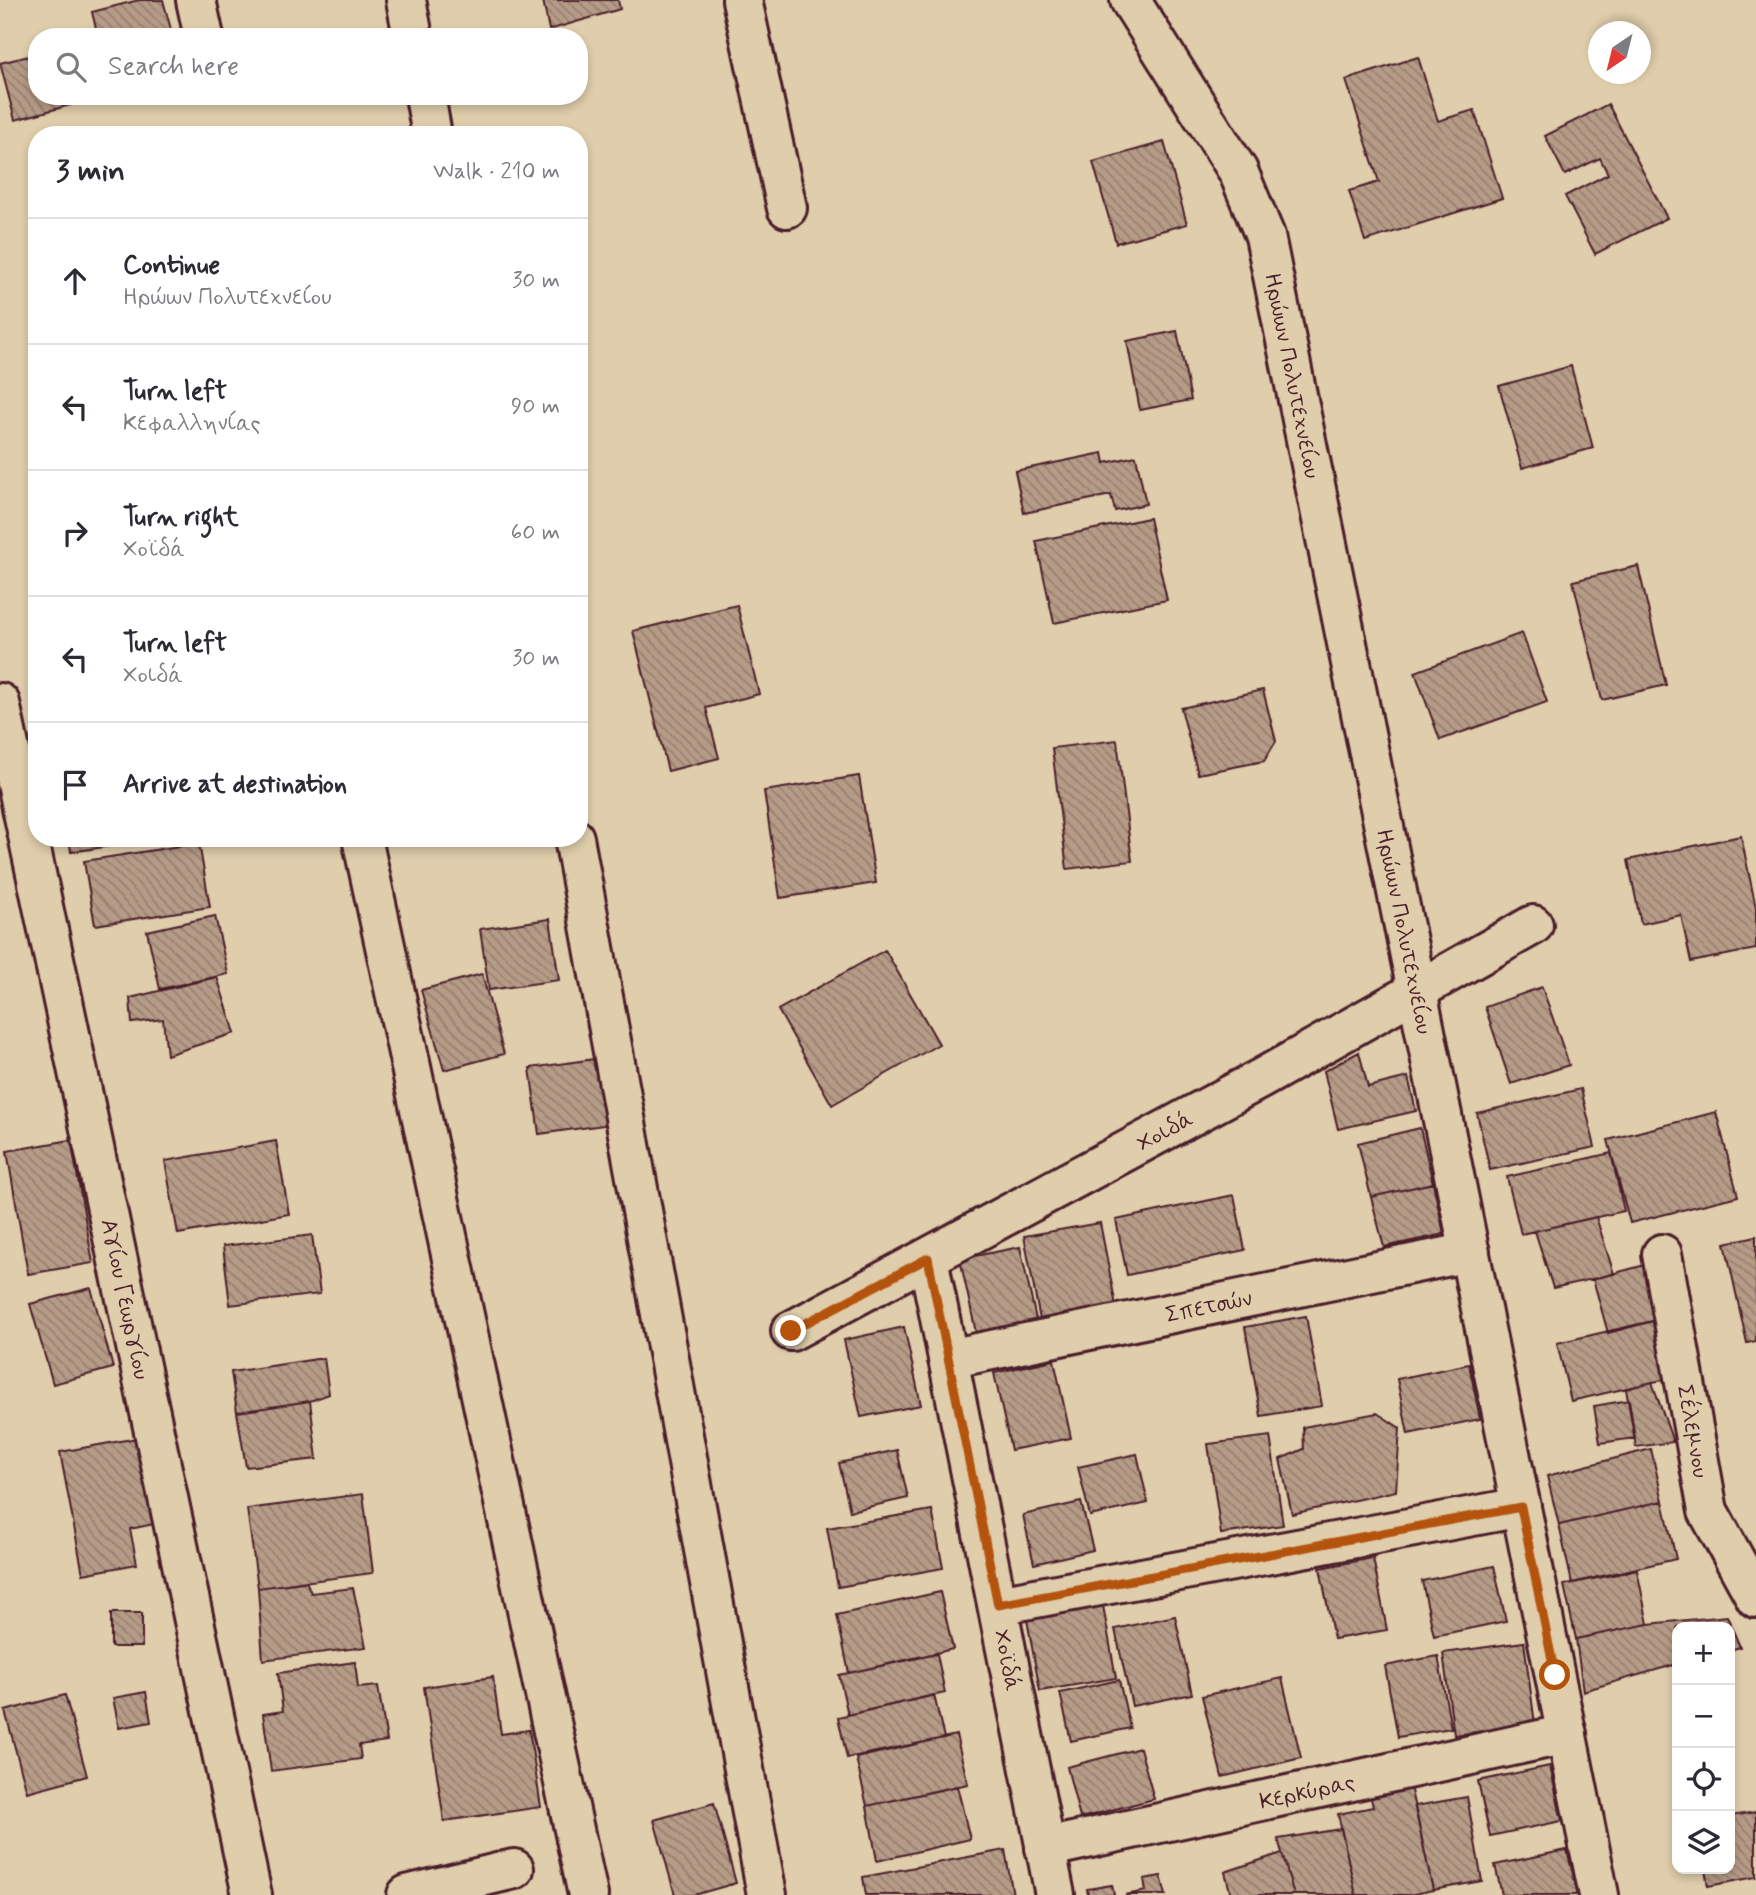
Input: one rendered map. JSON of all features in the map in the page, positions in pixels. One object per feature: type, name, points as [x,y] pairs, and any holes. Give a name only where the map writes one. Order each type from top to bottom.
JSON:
[{"type":"street","points":[[196,0],[202,28]]},
{"type":"street","points":[[406,0],[411,28]]},
{"type":"street","points":[[742,0],[787,208]]},
{"type":"street","name":"Ηρώων Πολυτεχνείου","points":[[1130,0],[1238,171],[1265,236],[1599,1895]]},
{"type":"street","points":[[427,105],[430,126]]},
{"type":"street","name":"Αγίου Γεωργίου","points":[[0,703],[28,835]]},
{"type":"street","name":"Αγίου Γεωργίου","points":[[30,847],[252,1895]]},
{"type":"street","points":[[364,847],[588,1895]]},
{"type":"street","points":[[576,847],[768,1895]]},
{"type":"street","name":"Χοιδά","points":[[791,1331],[1262,1078],[1415,989],[1533,925]]},
{"type":"street","name":"Σπετσών","points":[[948,1359],[1469,1252]]},
{"type":"street","name":"Σέλεμνου","points":[[1662,1254],[1708,1511],[1756,1598]]},
{"type":"street","name":"Χοϊδά","points":[[928,1258],[1055,1895]]},
{"type":"street","points":[[998,1605],[1521,1507]]},
{"type":"street","name":"Κερκύρας","points":[[1045,1848],[1567,1734]]},
{"type":"street","points":[[407,1895],[514,1869]]},
{"type":"building","points":[[139,0],[163,0],[171,28],[96,28],[92,12]]},
{"type":"building","points":[[543,0],[618,0],[620,9],[549,28]]},
{"type":"building","points":[[28,56],[28,105],[70,105],[15,120],[0,63]]},
{"type":"building","points":[[1418,57],[1438,121],[1474,110],[1502,198],[1365,241],[1349,191],[1379,182],[1346,80]]},
{"type":"building","points":[[1608,104],[1667,218],[1595,254],[1565,196],[1608,174],[1600,158],[1565,175],[1545,136]]},
{"type":"building","points":[[1164,142],[1187,224],[1116,243],[1093,162]]},
{"type":"building","points":[[1177,331],[1191,400],[1140,410],[1127,341]]},
{"type":"building","points":[[1571,366],[1593,448],[1522,468],[1499,386]]},
{"type":"building","points":[[1103,453],[1105,463],[1136,456],[1146,504],[1115,511],[1111,495],[1024,513],[1015,471]]},
{"type":"building","points":[[1149,518],[1167,600],[1054,623],[1036,541]]},
{"type":"building","points":[[1638,566],[1666,685],[1602,700],[1573,581]]},
{"type":"building","points":[[737,605],[759,694],[706,708],[719,758],[668,771],[633,631]]},
{"type":"building","points":[[1522,633],[1547,702],[1440,740],[1415,672]]},
{"type":"building","points":[[1263,690],[1276,741],[1264,761],[1198,774],[1181,708]]},
{"type":"building","points":[[1117,740],[1132,861],[1067,869],[1052,748]]},
{"type":"building","points":[[859,776],[876,883],[780,898],[764,791]]},
{"type":"building","points":[[1741,836],[1756,908],[1756,949],[1691,962],[1681,915],[1641,924],[1628,860]]},
{"type":"building","points":[[70,847],[104,847],[71,852]]},
{"type":"building","points":[[173,847],[200,847],[210,907],[95,925],[84,861]]},
{"type":"building","points":[[215,916],[228,974],[160,989],[147,931]]},
{"type":"building","points":[[550,919],[559,980],[489,990],[480,929]]},
{"type":"building","points":[[885,950],[939,1044],[832,1105],[778,1010]]},
{"type":"building","points":[[482,974],[504,1054],[444,1070],[421,990]]},
{"type":"building","points":[[217,977],[235,1033],[167,1055],[163,1019],[132,1023],[130,998]]},
{"type":"building","points":[[1542,987],[1569,1065],[1511,1084],[1485,1007]]},
{"type":"building","points":[[1359,1052],[1368,1087],[1408,1077],[1416,1111],[1338,1129],[1324,1071]]},
{"type":"building","points":[[602,1058],[611,1124],[539,1134],[530,1068]]},
{"type":"building","points":[[1581,1089],[1595,1147],[1490,1170],[1477,1113]]},
{"type":"building","points":[[1716,1112],[1738,1196],[1630,1223],[1608,1140]]},
{"type":"building","points":[[1420,1128],[1433,1183],[1371,1197],[1358,1143]]},
{"type":"building","points":[[71,1140],[93,1263],[28,1274],[7,1151]]},
{"type":"building","points":[[276,1141],[289,1214],[178,1234],[165,1161]]},
{"type":"building","points":[[1611,1153],[1624,1211],[1521,1234],[1507,1177]]},
{"type":"building","points":[[1433,1183],[1444,1234],[1384,1247],[1371,1197]]},
{"type":"building","points":[[1234,1195],[1245,1250],[1127,1275],[1116,1220]]},
{"type":"building","points":[[1596,1217],[1614,1274],[1553,1288],[1535,1231]]},
{"type":"building","points":[[1100,1223],[1117,1311],[1041,1325],[1024,1236]]},
{"type":"building","points":[[312,1235],[320,1294],[230,1305],[223,1246]]},
{"type":"building","points":[[1756,1236],[1756,1341],[1747,1343],[1725,1243]]},
{"type":"building","points":[[1020,1247],[1037,1324],[977,1337],[960,1259]]},
{"type":"building","points":[[1645,1265],[1661,1319],[1608,1333],[1593,1279]]},
{"type":"building","points":[[91,1288],[113,1368],[53,1384],[30,1304]]},
{"type":"building","points":[[1306,1316],[1322,1406],[1261,1416],[1245,1327]]},
{"type":"building","points":[[1661,1319],[1675,1377],[1571,1401],[1557,1343]]},
{"type":"building","points":[[904,1327],[921,1405],[861,1417],[844,1340]]},
{"type":"building","points":[[324,1358],[329,1394],[310,1401],[237,1412],[231,1372]]},
{"type":"building","points":[[1054,1360],[1071,1438],[1011,1450],[994,1373]]},
{"type":"building","points":[[1469,1364],[1480,1419],[1408,1434],[1397,1379]]},
{"type":"building","points":[[1652,1382],[1673,1442],[1636,1447],[1626,1389]]},
{"type":"building","points":[[1629,1400],[1635,1438],[1600,1443],[1594,1406]]},
{"type":"building","points":[[310,1401],[317,1459],[246,1467],[237,1412]]},
{"type":"building","points":[[1377,1413],[1400,1428],[1396,1491],[1292,1514],[1280,1459],[1304,1449],[1303,1427]]},
{"type":"building","points":[[1270,1436],[1283,1525],[1221,1534],[1208,1444]]},
{"type":"building","points":[[143,1437],[159,1523],[130,1529],[137,1564],[83,1574],[60,1452]]},
{"type":"building","points":[[1651,1449],[1663,1501],[1559,1525],[1547,1476]]},
{"type":"building","points":[[897,1450],[908,1498],[850,1511],[839,1463]]},
{"type":"building","points":[[1137,1454],[1148,1503],[1090,1516],[1078,1467]]},
{"type":"building","points":[[363,1494],[373,1573],[258,1588],[247,1509]]},
{"type":"building","points":[[1663,1501],[1676,1559],[1572,1583],[1559,1525]]},
{"type":"building","points":[[1081,1502],[1093,1550],[1034,1564],[1023,1515]]},
{"type":"building","points":[[932,1510],[943,1568],[838,1587],[827,1528]]},
{"type":"building","points":[[1373,1558],[1387,1630],[1334,1639],[1320,1568]]},
{"type":"building","points":[[1494,1566],[1506,1621],[1434,1636],[1422,1581]]},
{"type":"building","points":[[1637,1570],[1648,1624],[1576,1639],[1564,1585]]},
{"type":"building","points":[[306,1581],[311,1593],[353,1588],[366,1647],[263,1660],[258,1588]]},
{"type":"building","points":[[1100,1589],[1116,1678],[1040,1691],[1024,1603]]},
{"type":"building","points":[[940,1592],[953,1649],[849,1673],[837,1615]]},
{"type":"building","points":[[111,1613],[142,1613],[142,1647],[111,1647]]},
{"type":"building","points":[[1175,1616],[1192,1694],[1132,1706],[1115,1629]]},
{"type":"building","points":[[1727,1616],[1730,1622],[1672,1622],[1672,1665],[1583,1691],[1576,1639],[1648,1624]]},
{"type":"building","points":[[1735,1635],[1740,1647],[1735,1648]]},
{"type":"building","points":[[1524,1642],[1535,1724],[1454,1735],[1443,1653]]},
{"type":"building","points":[[937,1654],[945,1693],[848,1715],[839,1675]]},
{"type":"building","points":[[1438,1656],[1451,1728],[1398,1737],[1385,1666]]},
{"type":"building","points":[[355,1662],[358,1688],[378,1686],[387,1741],[359,1745],[361,1759],[271,1771],[263,1714],[283,1711],[278,1673]]},
{"type":"building","points":[[493,1677],[501,1734],[529,1730],[541,1807],[444,1821],[424,1687]]},
{"type":"building","points":[[1282,1678],[1301,1758],[1222,1777],[1202,1696]]},
{"type":"building","points":[[1119,1680],[1130,1728],[1071,1741],[1060,1693]]},
{"type":"building","points":[[146,1692],[151,1722],[119,1728],[113,1698]]},
{"type":"building","points":[[65,1695],[87,1776],[27,1792],[5,1711]]},
{"type":"building","points":[[934,1695],[944,1738],[847,1758],[838,1717]]},
{"type":"building","points":[[956,1735],[968,1784],[867,1806],[856,1758]]},
{"type":"building","points":[[1140,1748],[1154,1799],[1080,1818],[1067,1767]]},
{"type":"building","points":[[1550,1766],[1562,1821],[1490,1836],[1478,1781]]},
{"type":"building","points":[[957,1786],[970,1839],[877,1861],[867,1806]]},
{"type":"building","points":[[1410,1786],[1433,1890],[1409,1895],[1356,1895],[1338,1814],[1373,1807],[1370,1794]]},
{"type":"building","points":[[1467,1797],[1482,1881],[1433,1890],[1415,1806]]},
{"type":"building","points":[[714,1803],[736,1883],[694,1895],[675,1895],[654,1820]]},
{"type":"building","points":[[1756,1812],[1756,1877],[1708,1886],[1706,1874],[1735,1874],[1735,1815]]},
{"type":"building","points":[[1341,1829],[1356,1895],[1294,1895],[1278,1839]]},
{"type":"building","points":[[1005,1850],[1013,1895],[866,1895],[863,1877]]},
{"type":"building","points":[[1567,1850],[1578,1895],[1502,1895],[1495,1865]]},
{"type":"building","points":[[1282,1853],[1294,1895],[1231,1895],[1225,1872]]},
{"type":"building","points":[[1161,1876],[1166,1895],[1125,1895],[1146,1891],[1144,1879]]},
{"type":"building","points":[[1112,1885],[1114,1895],[1088,1895],[1087,1889]]},
{"type":"route","points":[[791,1331],[928,1258],[998,1605],[1521,1507],[1555,1675]]}]
